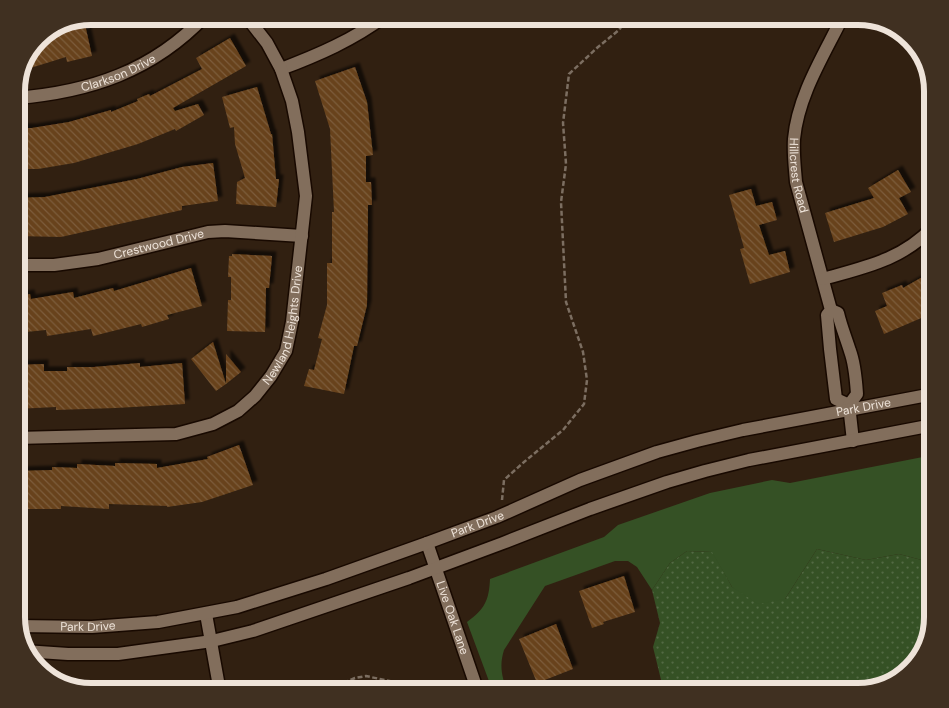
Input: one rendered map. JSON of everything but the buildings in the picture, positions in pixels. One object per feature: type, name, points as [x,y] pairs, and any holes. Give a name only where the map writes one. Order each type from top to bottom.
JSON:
[{"type":"street","name":"Clarkson Drive","points":[[25,97],[52,95],[91,86],[124,74],[158,56],[189,33],[197,25]]},
{"type":"street","name":"Newland Heights Drive","points":[[25,438],[176,434],[213,424],[238,411],[255,396],[272,376],[286,351],[292,322],[306,196],[298,132],[292,102],[281,69],[267,43],[253,25]]},
{"type":"street","points":[[281,69],[322,54],[373,25]]},
{"type":"street","name":"Hillcrest Road","points":[[831,310],[796,182],[794,140],[802,101],[839,25]]},
{"type":"street","name":"Crestwood Drive","points":[[25,265],[54,265],[98,260],[208,232],[225,231],[302,236]]},
{"type":"street","points":[[823,280],[872,266],[924,236]]},
{"type":"street","name":"Hillcrest Road","points":[[831,310],[838,313],[851,352],[858,394],[849,408],[836,399],[827,315],[831,310]]},
{"type":"street","points":[[830,348],[848,345]]},
{"type":"street","name":"Park Drive","points":[[26,626],[92,627],[158,622],[206,614],[261,600],[427,543],[504,514],[580,480],[681,445],[849,408],[924,396]]},
{"type":"street","points":[[849,408],[853,441]]},
{"type":"street","points":[[35,651],[68,654],[118,654],[212,641],[282,622],[435,568],[667,482],[749,460],[924,427]]},
{"type":"street","name":"Live Oak Lane","points":[[427,543],[475,683]]},
{"type":"street","points":[[206,614],[219,683]]},
{"type":"path","points":[[504,514],[502,494],[504,480],[563,430],[584,404],[587,380],[583,352],[566,302],[561,202],[566,164],[563,123],[569,74],[623,25]]},
{"type":"path","points":[[344,683],[366,676],[395,683]]},
{"type":"green space","points":[[924,457],[924,561],[899,554],[866,560],[817,549],[785,599],[758,604],[732,587],[712,552],[687,551],[670,563],[652,590],[637,567],[628,561],[615,561],[545,586],[504,650],[502,671],[505,683],[490,683],[467,622],[485,604],[489,593],[490,579],[604,537],[618,525],[710,493],[772,480],[790,483]]},
{"type":"green space","points":[[817,549],[866,560],[899,554],[924,561],[924,617],[921,638],[915,650],[902,667],[887,676],[875,681],[858,683],[662,683],[653,647],[660,623],[652,590],[670,563],[687,551],[713,552],[732,587],[785,599]]},
{"type":"green space","points":[[147,681],[151,683],[94,683]]}]
